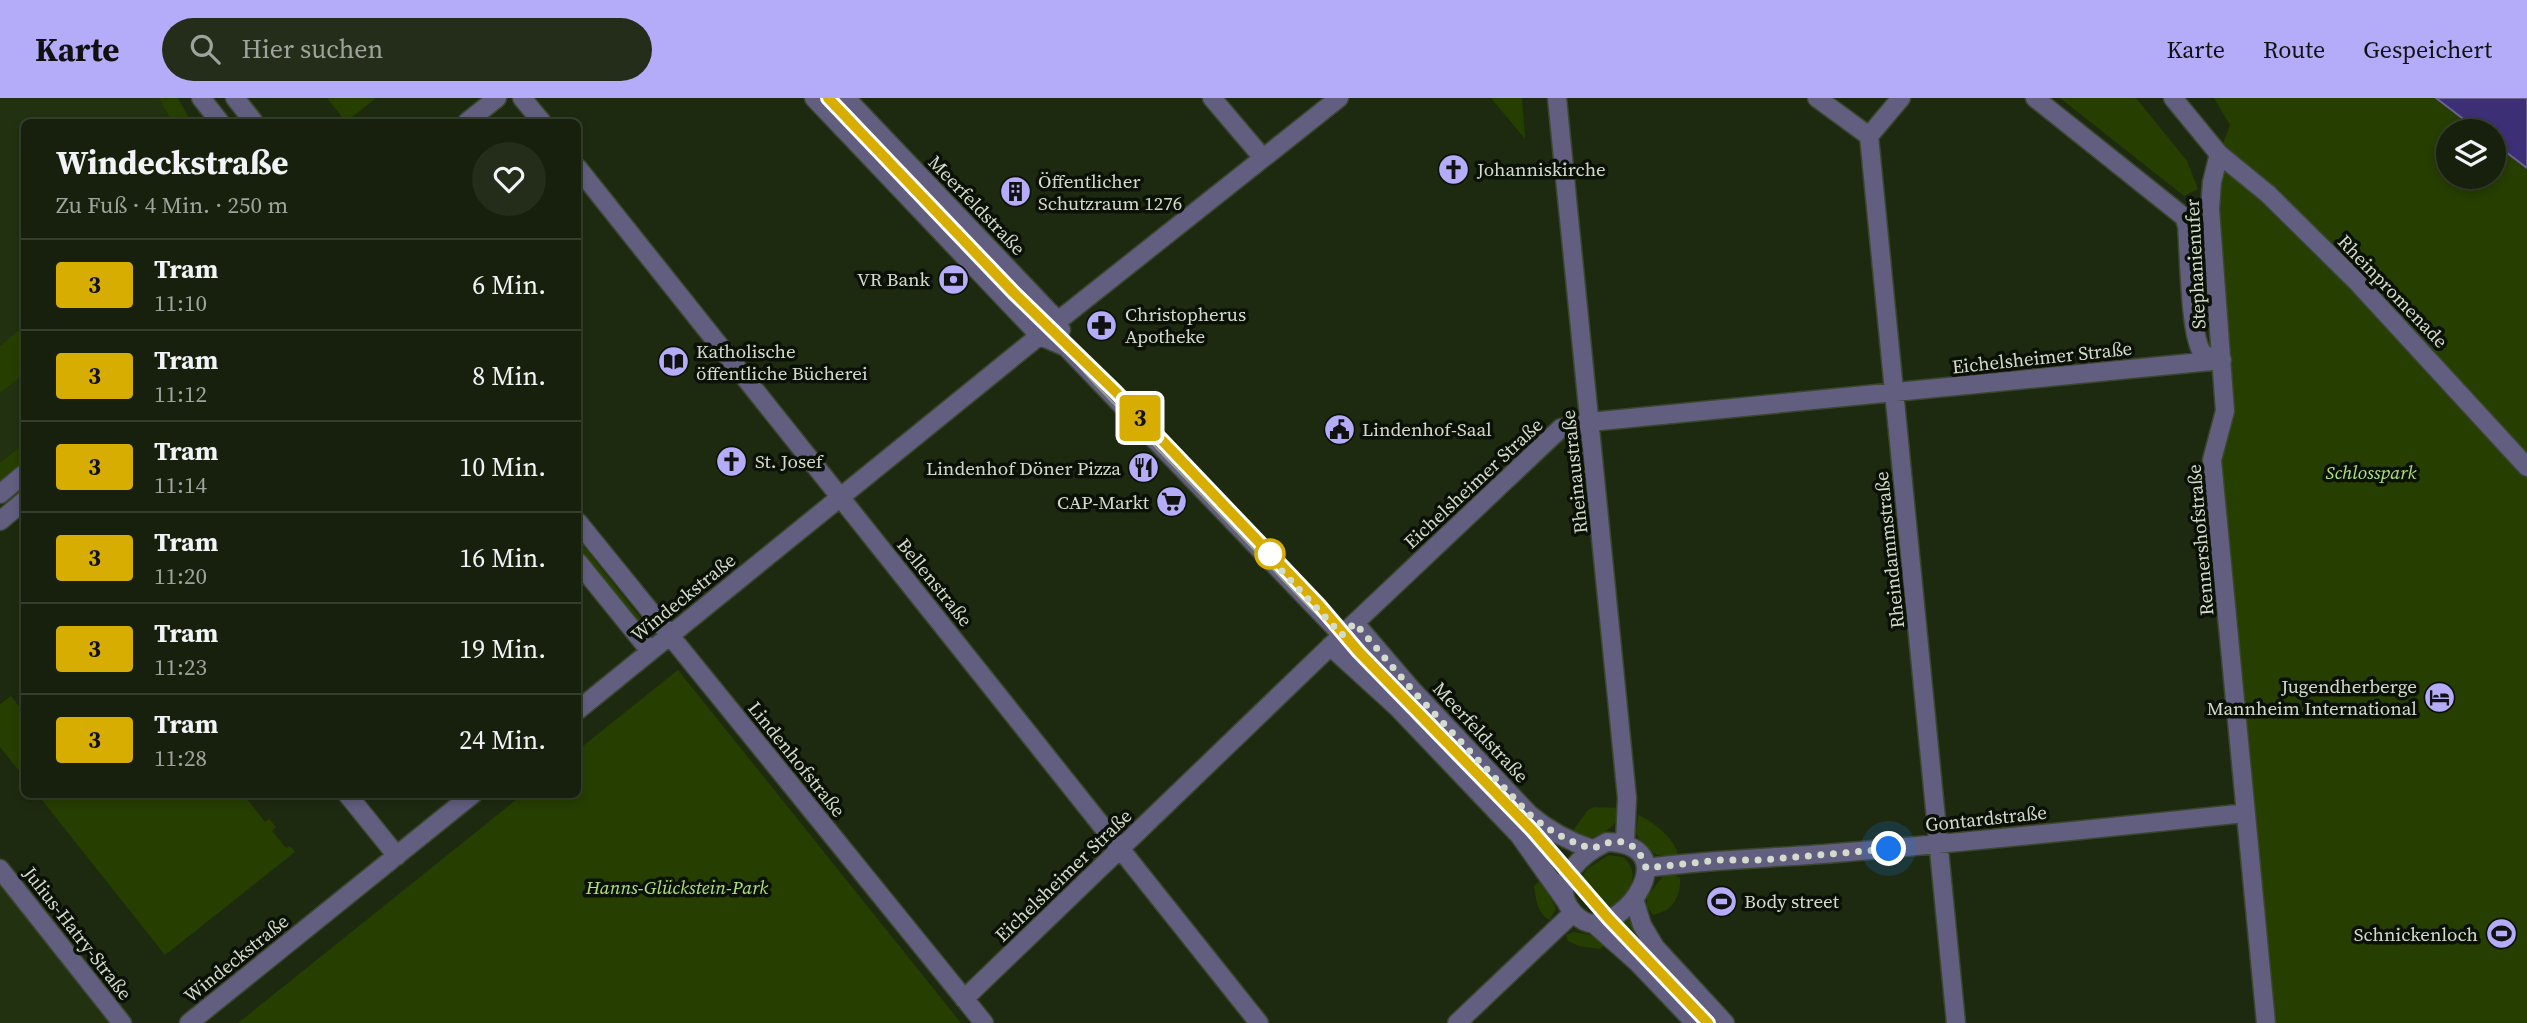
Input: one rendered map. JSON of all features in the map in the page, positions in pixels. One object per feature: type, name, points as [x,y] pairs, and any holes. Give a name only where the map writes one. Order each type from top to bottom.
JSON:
[{"type":"street","points":[[201,98],[218,119]]},
{"type":"street","points":[[235,98],[252,119]]},
{"type":"street","points":[[471,119],[497,98]]},
{"type":"street","points":[[522,98],[540,119]]},
{"type":"street","name":"Meerfeldstraße","points":[[814,98],[1040,336],[1066,346],[1342,635],[1397,707],[1512,827],[1569,907]]},
{"type":"street","name":"Meerfeldstraße","points":[[846,98],[1058,321],[1066,346]]},
{"type":"street","points":[[1212,98],[1263,158]]},
{"type":"street","name":"Windeckstraße","points":[[581,708],[1058,321],[1339,98]]},
{"type":"street","name":"Rheinaustraße","points":[[1557,98],[1627,798],[1625,842]]},
{"type":"street","points":[[1817,98],[1869,136],[1900,98]]},
{"type":"street","points":[[2035,98],[2184,217],[2200,349],[2204,355],[2222,360]]},
{"type":"street","points":[[2173,98],[2219,154]]},
{"type":"street","name":"Rheindammstraße","points":[[1869,136],[1956,1023]]},
{"type":"street","name":"Stephanienufer","points":[[2219,154],[2212,182],[2210,209],[2222,360]]},
{"type":"street","name":"Rheinpromenade","points":[[2219,154],[2268,194],[2356,281],[2527,467]]},
{"type":"street","name":"Bellenstraße","points":[[581,171],[1259,1023]]},
{"type":"street","name":"Eichelsheimer Straße","points":[[964,999],[1561,428],[1590,422],[2222,360]]},
{"type":"street","name":"Rennershofstraße","points":[[2222,360],[2225,411],[2213,460],[2266,1023]]},
{"type":"street","points":[[0,494],[21,476]]},
{"type":"street","points":[[0,521],[21,504]]},
{"type":"street","name":"Lindenhofstraße","points":[[581,526],[984,1023]]},
{"type":"street","points":[[581,566],[650,651]]},
{"type":"street","name":"Meerfeldstraße","points":[[1342,635],[1414,692],[1529,814],[1566,840],[1592,849]]},
{"type":"street","points":[[350,798],[397,856]]},
{"type":"street","name":"Windeckstraße","points":[[189,1023],[468,798]]},
{"type":"street","name":"Gontardstraße","points":[[1646,868],[1940,844],[2246,813]]},
{"type":"street","points":[[1607,842],[1625,842],[1636,848],[1643,857],[1646,868],[1644,884],[1634,899],[1609,919],[1594,924],[1583,922],[1569,907],[1564,883],[1569,872],[1592,849],[1607,842]]},
{"type":"street","name":"Julius-Hatry-Straße","points":[[0,869],[122,1023]]},
{"type":"street","points":[[1634,899],[1642,925],[1654,947],[1725,1023]]},
{"type":"street","points":[[1457,1023],[1569,907]]},
{"type":"street","points":[[1594,924],[1638,962],[1695,1023]]},
{"type":"shaded area","points":[[0,98],[161,98],[172,119],[21,119],[21,450],[0,467]]},
{"type":"shaded area","points":[[2436,98],[2527,98],[2527,168],[2506,152],[2506,119],[2463,119]]},
{"type":"shaded area","points":[[0,878],[116,1023],[0,1023]]},
{"type":"green space","points":[[159,98],[178,98],[189,119],[170,119]]},
{"type":"green space","points":[[327,98],[376,98],[350,119],[344,119]]},
{"type":"green space","points":[[1491,98],[1522,98],[1525,139]]},
{"type":"green space","points":[[2060,98],[2136,98],[2187,161],[2198,189],[2184,196]]},
{"type":"green space","name":"Schlosspark","points":[[2214,98],[2435,98],[2462,119],[2436,119],[2436,189],[2506,189],[2506,152],[2527,169],[2527,1023],[2266,1023],[2212,460],[2225,411],[2212,182],[2230,125]]},
{"type":"green space","points":[[21,328],[21,376],[0,393],[0,346]]},
{"type":"green space","points":[[21,446],[21,468],[0,485],[0,463]]},
{"type":"green space","points":[[581,543],[649,629],[643,634],[581,557]]},
{"type":"green space","name":"Hanns-Glückstein-Park","points":[[678,670],[961,1023],[238,1023],[518,798],[581,798],[581,748]]},
{"type":"green space","points":[[11,696],[21,709],[21,773],[0,747],[0,704]]},
{"type":"green space","points":[[40,798],[246,798],[265,822],[269,819],[276,827],[272,831],[286,848],[290,846],[295,852],[165,955]]},
{"type":"green space","points":[[1594,807],[1619,808],[1619,817],[1609,829],[1586,839],[1572,832],[1588,810]]},
{"type":"green space","points":[[1638,815],[1662,831],[1673,843],[1678,855],[1652,853],[1644,846],[1636,833]]},
{"type":"green space","points":[[1609,855],[1623,857],[1629,864],[1632,879],[1626,893],[1607,910],[1580,878],[1588,868]]},
{"type":"green space","points":[[1674,874],[1680,878],[1677,897],[1671,907],[1653,915],[1647,907],[1647,897],[1663,876]]},
{"type":"green space","points":[[1541,880],[1556,908],[1550,920],[1542,914],[1537,901],[1534,886]]},
{"type":"green space","points":[[1630,915],[1717,1023],[1702,1023],[1610,930]]},
{"type":"green space","points":[[1574,932],[1590,935],[1605,945],[1600,949],[1579,946],[1568,941],[1566,935]]},
{"type":"tram line","points":[[826,98],[1310,608],[1358,653],[1530,831],[1608,919],[1707,1023]]},
{"type":"tram line","name":"3","points":[[828,98],[1014,293],[1116,392],[1319,605],[1359,652],[1532,830],[1609,919],[1708,1023]]},
{"type":"place","name":"Johanniskirche","points":[[1454,169]]},
{"type":"place","name":"Öffentlicher Schutzraum 1276","points":[[1015,192]]},
{"type":"place","name":"VR Bank","points":[[953,279]]},
{"type":"place","name":"Christopherus Apotheke","points":[[1102,325]]},
{"type":"place","name":"Katholische öffentliche Bücherei","points":[[673,362]]},
{"type":"place","name":"Lindenhof-Saal","points":[[1339,429]]},
{"type":"place","name":"St. Josef","points":[[732,461]]},
{"type":"place","name":"Lindenhof Döner Pizza","points":[[1144,468]]},
{"type":"place","name":"CAP-Markt","points":[[1172,502]]},
{"type":"place","name":"Jugendherberge Mannheim International","points":[[2440,697]]},
{"type":"place","name":"Body street","points":[[1721,901]]},
{"type":"place","name":"Schnickenloch","points":[[2501,934]]},
{"type":"route","points":[[1270,554],[1267,555],[1342,635],[1355,623],[1414,692],[1529,814],[1566,840],[1592,849],[1607,842],[1625,842],[1636,848],[1643,857],[1646,868],[1720,860],[1761,860],[1889,849]]}]
